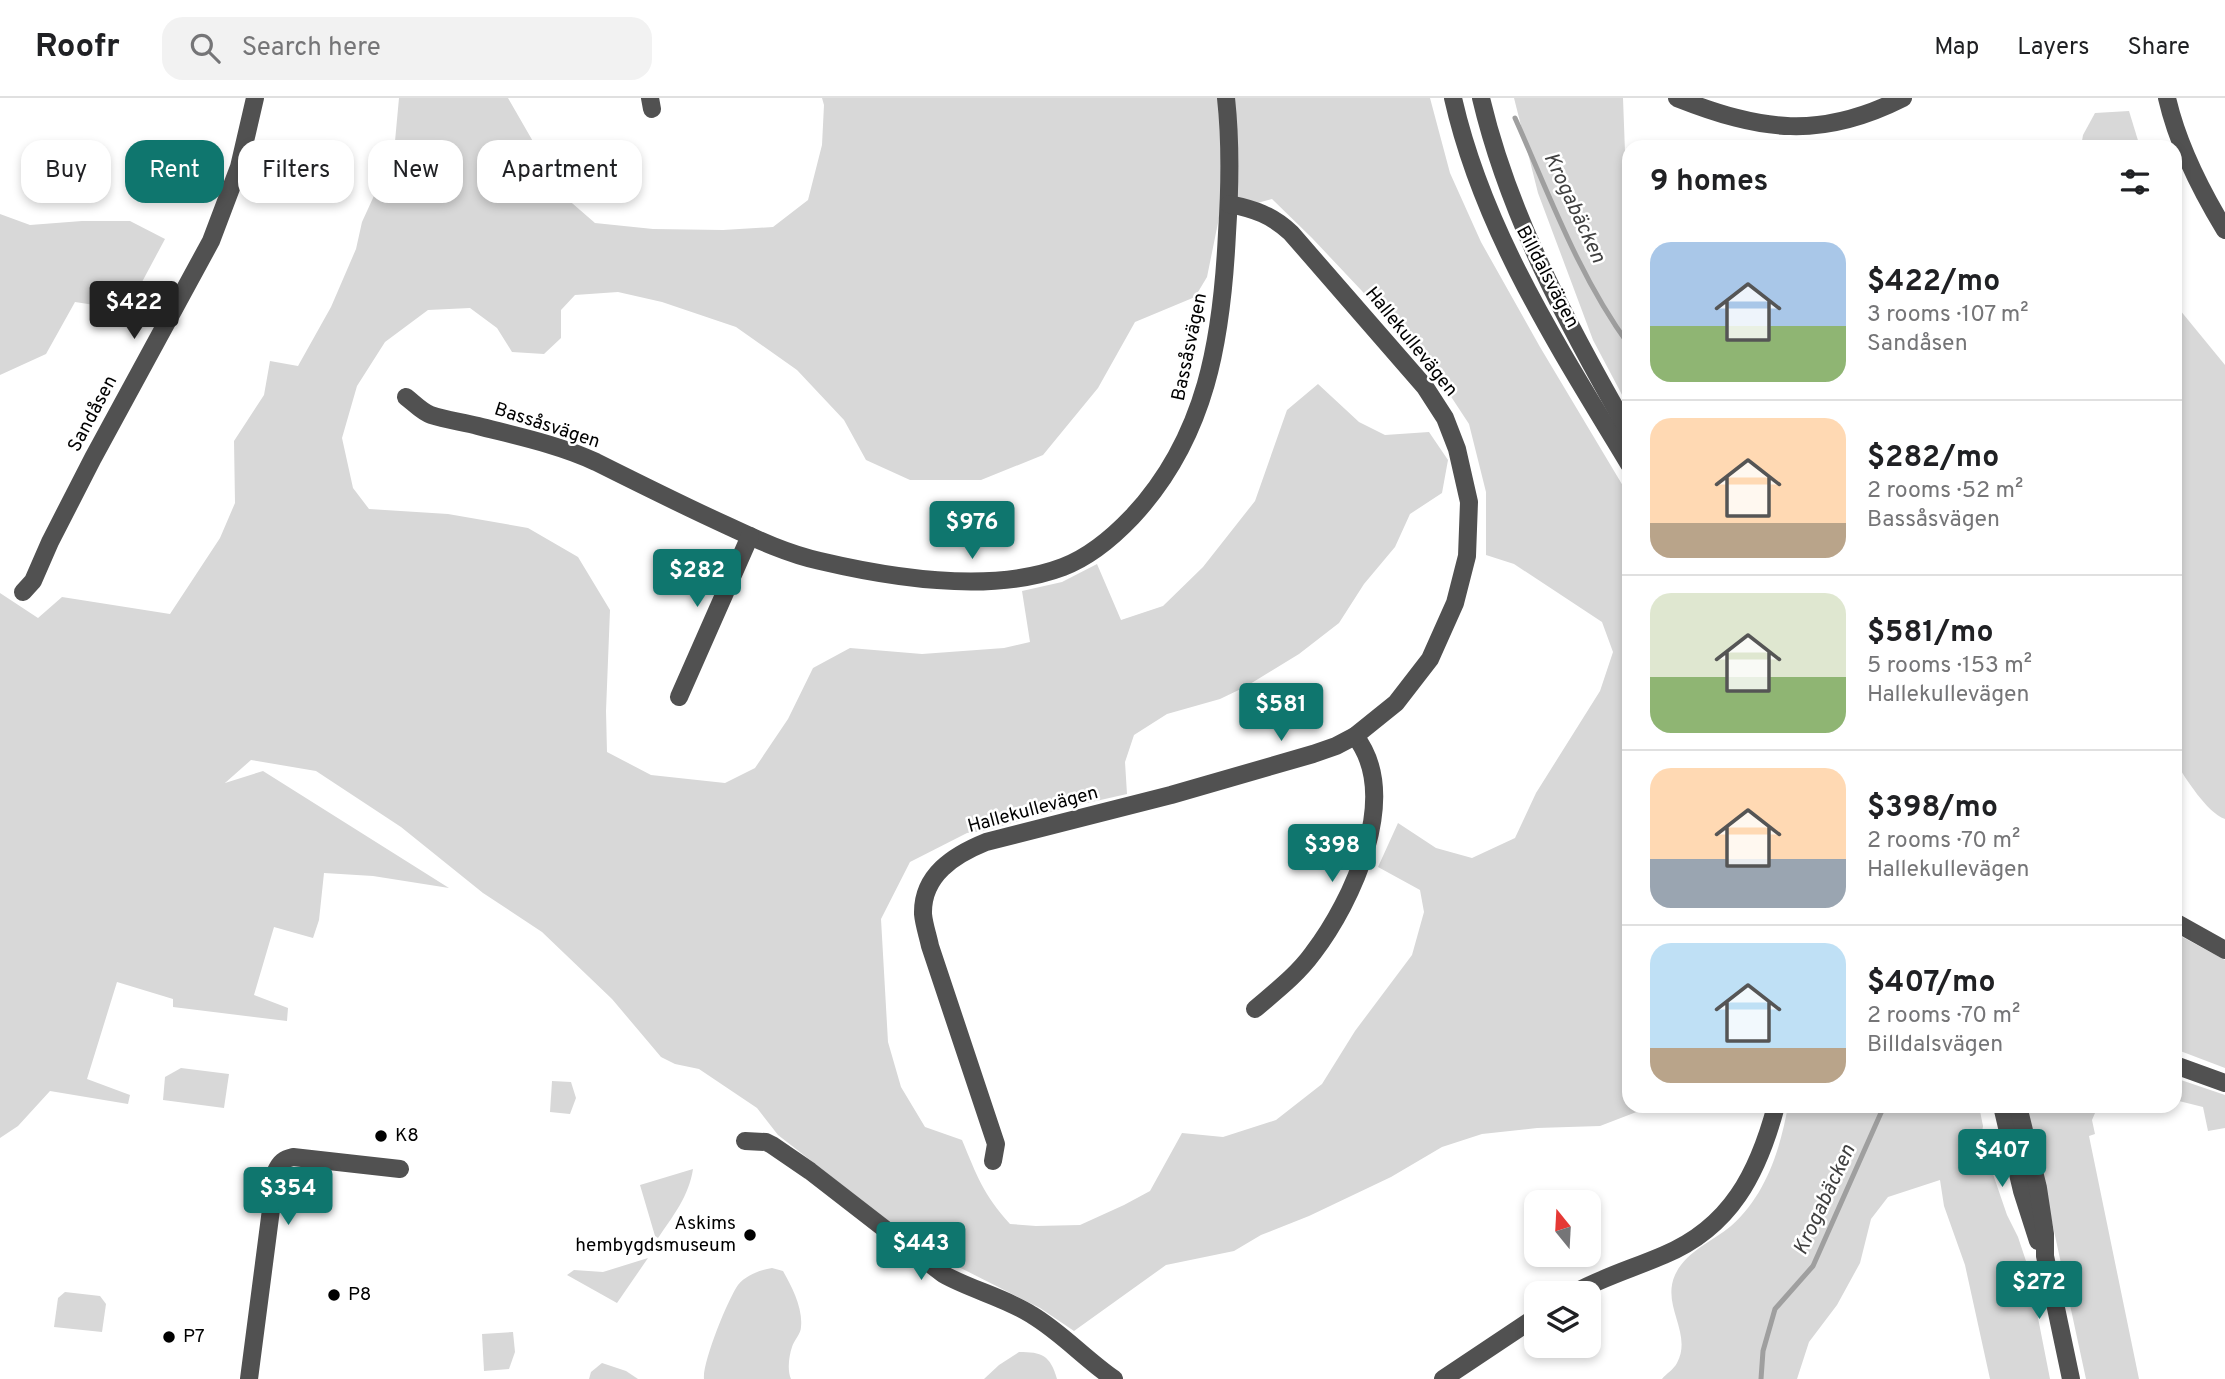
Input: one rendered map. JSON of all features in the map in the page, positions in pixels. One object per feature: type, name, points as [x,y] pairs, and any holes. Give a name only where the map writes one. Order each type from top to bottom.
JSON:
[{"type":"street","name":"Sandåsen","points":[[23,592],[33,581],[88,468],[211,241],[239,167],[255,98]]},
{"type":"street","name":"Bassåsvägen","points":[[406,397],[428,414],[586,458],[750,536],[820,561],[930,579],[990,580],[1023,577],[1063,567],[1089,553],[1119,530],[1145,503],[1172,466],[1194,423],[1220,326],[1224,294],[1229,204],[1230,137],[1227,98]]},
{"type":"street","name":"Billdalsvägen","points":[[1453,98],[1476,178],[1512,260],[1622,452]]},
{"type":"street","name":"Billdalsvägen","points":[[1481,98],[1501,168],[1533,247],[1570,327],[1622,420]]},
{"type":"street","points":[[1677,98],[1720,115],[1769,126],[1803,127],[1860,117],[1903,98]]},
{"type":"street","points":[[2167,98],[2179,140]]},
{"type":"street","points":[[2182,146],[2225,230]]},
{"type":"street","name":"Hallekullevägen","points":[[993,1161],[996,1144],[930,946],[923,916],[931,882],[942,867],[965,850],[986,842],[1235,777],[1313,754],[1355,736],[1396,703],[1430,659],[1455,603],[1467,556],[1469,502],[1464,474],[1445,418],[1425,387],[1292,233],[1280,222],[1257,210],[1229,204]]},
{"type":"street","points":[[679,696],[750,536]]},
{"type":"street","points":[[1255,1009],[1289,980],[1312,955],[1334,923],[1353,886],[1365,851],[1375,800],[1368,757],[1355,736]]},
{"type":"street","points":[[2182,926],[2225,950]]},
{"type":"street","points":[[2182,1068],[2225,1083]]},
{"type":"street","points":[[1598,1281],[1663,1256],[1707,1231],[1723,1216],[1749,1180],[1767,1138],[1774,1113]]},
{"type":"street","points":[[2004,1113],[2022,1191],[2045,1256]]},
{"type":"street","points":[[2020,1113],[2038,1188],[2045,1234],[2045,1256],[2071,1379]]},
{"type":"street","points":[[745,1141],[772,1145],[943,1274],[1030,1313],[1049,1325],[1114,1379]]},
{"type":"street","points":[[249,1379],[279,1164],[286,1158],[293,1157],[400,1169]]},
{"type":"street","points":[[1443,1379],[1524,1325]]},
{"type":"shaded area","points":[[399,98],[508,98],[532,140],[477,140],[477,203],[572,203],[595,223],[653,229],[723,230],[773,227],[808,200],[822,145],[822,98],[1430,98],[1450,173],[1481,242],[1622,484],[1622,1113],[1634,1113],[1600,1126],[1537,1128],[1482,1134],[1442,1147],[1391,1177],[1309,1216],[1261,1235],[1234,1251],[1166,1265],[1074,1331],[1040,1308],[927,1251],[778,1135],[757,1108],[699,1069],[675,1064],[661,1057],[612,999],[542,932],[483,893],[401,827],[316,771],[251,760],[225,783],[263,771],[449,888],[373,876],[324,873],[319,920],[313,938],[274,927],[254,995],[288,1008],[287,1021],[173,1007],[173,999],[117,982],[87,1079],[130,1095],[128,1104],[50,1091],[18,1126],[0,1138],[0,593],[38,618],[62,597],[170,614],[220,538],[235,503],[234,441],[264,395],[270,361],[298,366],[331,307],[356,249],[362,222],[371,203],[463,203],[463,140],[395,140]],"holes":[[[1272,199],[1427,360],[1469,424],[1486,492],[1486,555],[1514,564],[1602,622],[1613,652],[1600,691],[1536,793],[1515,838],[1472,858],[1436,848],[1398,823],[1378,867],[1420,890],[1424,912],[1412,955],[1355,1031],[1322,1084],[1276,1120],[1223,1137],[1182,1133],[1150,1191],[1124,1205],[1080,1225],[1036,1226],[1010,1224],[987,1194],[962,1140],[925,1127],[901,1087],[888,1042],[881,919],[910,862],[967,833],[1127,794],[1125,762],[1134,735],[1167,714],[1220,699],[1245,687],[1299,654],[1339,623],[1364,584],[1395,547],[1410,514],[1442,493],[1448,460],[1429,432],[1385,435],[1359,422],[1318,384],[1287,410],[1255,501],[1203,567],[1163,606],[1121,620],[1097,564],[1062,582],[1022,591],[1030,642],[1004,648],[922,654],[850,648],[813,668],[788,719],[755,768],[725,783],[651,775],[607,752],[610,610],[578,557],[528,528],[448,514],[369,509],[353,488],[342,438],[357,386],[385,342],[428,310],[470,308],[497,328],[512,352],[544,354],[561,338],[561,310],[575,295],[618,292],[662,302],[736,327],[797,370],[844,420],[866,460],[910,480],[981,480],[1043,455],[1098,388],[1135,322],[1195,297],[1207,277],[1220,213]]]},
{"type":"shaded area","points":[[1514,98],[1623,98],[1622,395],[1593,340],[1538,193]]},
{"type":"shaded area","points":[[2129,111],[2138,140],[2082,140],[2095,113]]},
{"type":"shaded area","points":[[0,214],[30,225],[130,221],[165,239],[127,310],[75,302],[46,354],[0,375]]},
{"type":"shaded area","points":[[2182,313],[2225,365],[2225,819],[2204,802],[2182,772]]},
{"type":"shaded area","points":[[2182,937],[2225,960],[2225,1068],[2182,1052]]},
{"type":"shaded area","points":[[181,1068],[229,1074],[224,1108],[163,1100],[165,1077]]},
{"type":"shaded area","points":[[2182,1080],[2225,1095],[2225,1128],[2208,1131],[2203,1107],[2182,1102]]},
{"type":"shaded area","points":[[552,1081],[571,1082],[576,1098],[570,1114],[550,1112]]},
{"type":"shaded area","points":[[1787,1113],[1980,1113],[1983,1126],[1981,1139],[2028,1267],[2050,1379],[1990,1379],[1965,1265],[1944,1206],[1940,1180],[1888,1197],[1871,1219],[1860,1263],[1837,1305],[1809,1342],[1797,1379],[1662,1379],[1676,1365],[1681,1352],[1680,1330],[1672,1298],[1675,1275],[1686,1259],[1731,1226],[1754,1200],[1770,1171]]},
{"type":"shaded area","points":[[2029,1113],[2095,1113],[2092,1120],[2095,1134],[2089,1136],[2139,1379],[2086,1379]]},
{"type":"shaded area","points":[[693,1169],[684,1197],[658,1238],[655,1236],[640,1185]]},
{"type":"shaded area","points":[[648,1258],[617,1303],[567,1275],[574,1270],[603,1272]]},
{"type":"shaded area","points":[[772,1268],[783,1271],[799,1305],[801,1330],[789,1359],[791,1379],[704,1379],[716,1331],[738,1285],[745,1278]]},
{"type":"shaded area","points":[[65,1292],[100,1296],[106,1304],[102,1332],[54,1327],[58,1298]]},
{"type":"shaded area","points":[[513,1332],[515,1352],[509,1369],[484,1371],[482,1334]]},
{"type":"shaded area","points":[[1019,1352],[1044,1356],[1057,1379],[984,1379]]},
{"type":"shaded area","points":[[602,1363],[626,1371],[638,1379],[589,1379],[591,1372]]},
{"type":"waterway","name":"Krogabäcken","points":[[1515,118],[1580,263],[1622,335]]},
{"type":"waterway","name":"Krogabäcken","points":[[1761,1379],[1763,1351],[1775,1309],[1813,1266],[1881,1113]]},
{"type":"place","name":"K8","points":[[381,1136]]},
{"type":"place","name":"Askims hembygdsmuseum","points":[[750,1235]]},
{"type":"place","name":"P8","points":[[334,1295]]},
{"type":"place","name":"P7","points":[[169,1337]]}]
